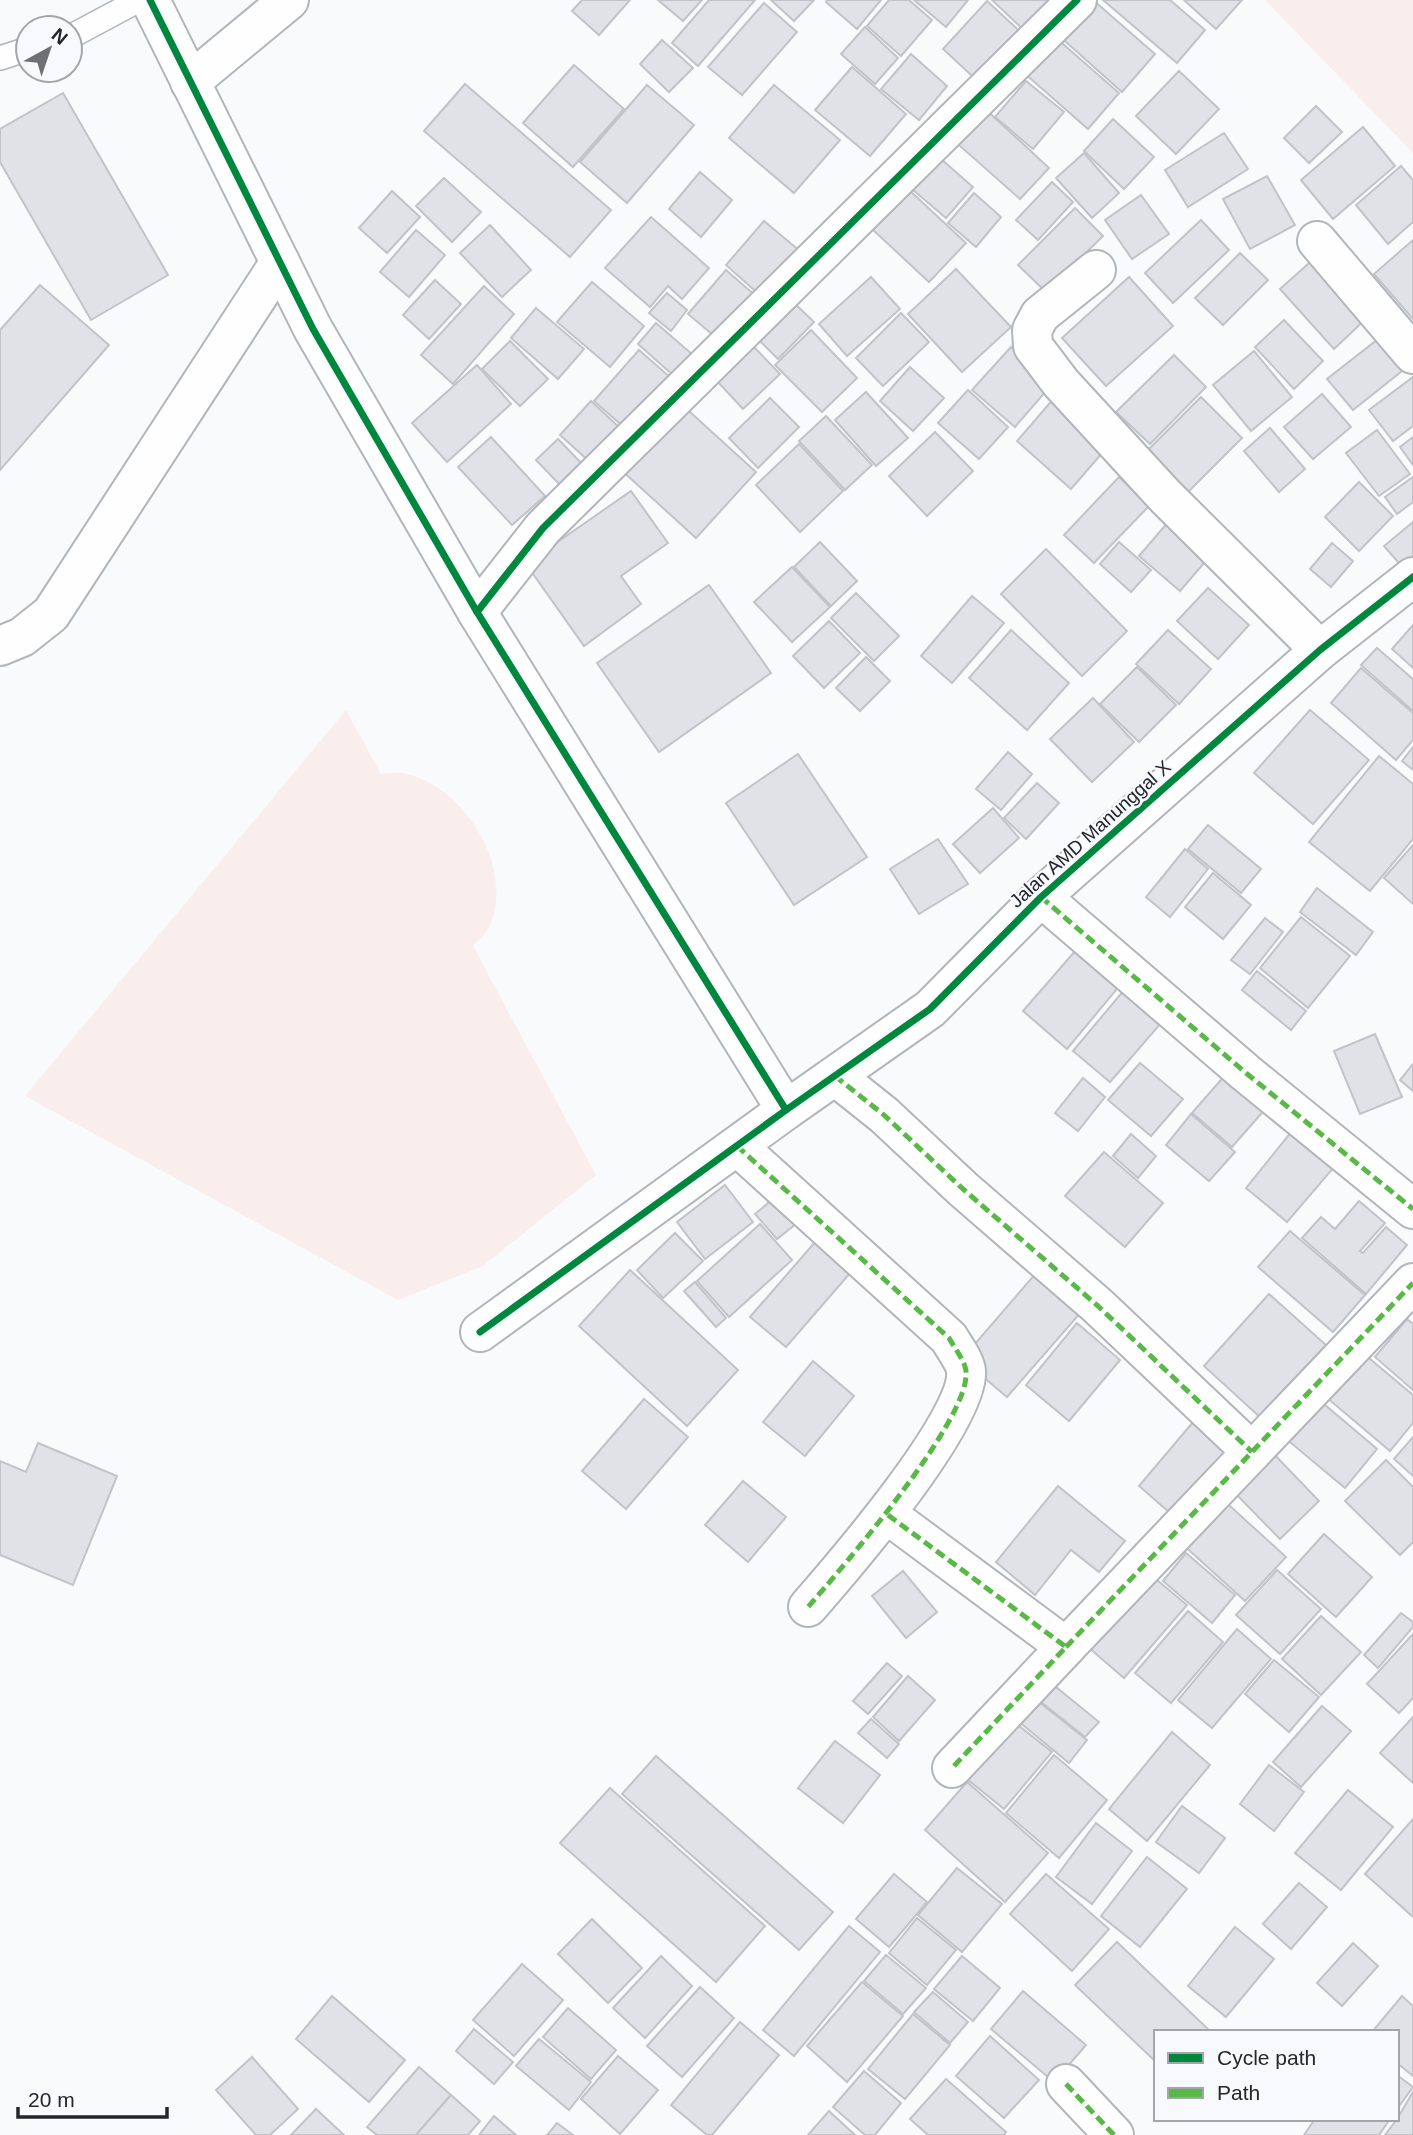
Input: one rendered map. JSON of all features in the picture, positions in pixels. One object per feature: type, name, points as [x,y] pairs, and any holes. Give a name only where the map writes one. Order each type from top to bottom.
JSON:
[{"type":"street","points":[[150,0],[313,329],[477,612],[786,1110]]},
{"type":"street","points":[[190,82],[289,0]]},
{"type":"street","points":[[477,612],[542,528],[1077,0]]},
{"type":"street","points":[[1317,241],[1413,354]]},
{"type":"street","points":[[0,646],[22,637],[51,614],[279,262]]},
{"type":"street","points":[[1096,270],[1040,316],[1032,330],[1033,346],[1061,383],[1166,496],[1320,650]]},
{"type":"street","name":"Jalan AMD Manunggal X","points":[[480,1332],[930,1009],[1041,897],[1320,650],[1413,577]]},
{"type":"street","points":[[1041,897],[1246,1073],[1413,1209]]},
{"type":"street","points":[[835,1076],[884,1115],[963,1189],[1098,1306],[1252,1452]]},
{"type":"street","points":[[737,1146],[949,1338],[966,1371],[959,1404],[888,1514],[808,1607]]},
{"type":"street","points":[[952,1769],[1412,1287]]},
{"type":"street","points":[[888,1514],[1066,1647]]},
{"type":"street","points":[[1066,2084],[1114,2135]]},
{"type":"lane","points":[[84,29],[139,0]]},
{"type":"shaded area","points":[[1265,0],[1413,0],[1413,153]]},
{"type":"shaded area","points":[[346,710],[381,774],[402,773],[424,780],[445,793],[463,810],[478,831],[489,854],[495,878],[496,902],[489,928],[473,946],[596,1175],[483,1266],[398,1300],[25,1096]]},
{"type":"building","points":[[582,0],[630,0],[599,35],[572,11]]},
{"type":"building","points":[[658,0],[702,0],[683,21]]},
{"type":"building","points":[[709,0],[755,0],[698,66],[672,43]]},
{"type":"building","points":[[771,0],[814,0],[794,21]]},
{"type":"building","points":[[881,0],[857,29],[826,2]]},
{"type":"building","points":[[889,0],[909,0],[932,20],[901,56],[867,26]]},
{"type":"building","points":[[914,0],[968,0],[946,27]]},
{"type":"building","points":[[992,0],[1062,0],[1029,35]]},
{"type":"building","points":[[1093,0],[1155,54],[1122,92],[1056,33]]},
{"type":"building","points":[[1103,0],[1170,0],[1205,30],[1177,63]]},
{"type":"building","points":[[1184,0],[1242,0],[1216,29]]},
{"type":"building","points":[[987,1],[1028,39],[984,87],[943,49]]},
{"type":"building","points":[[764,3],[797,32],[742,95],[708,67]]},
{"type":"building","points":[[865,27],[898,58],[875,84],[841,54]]},
{"type":"building","points":[[1055,37],[1119,93],[1088,129],[1023,72]]},
{"type":"building","points":[[662,40],[693,68],[669,92],[640,64]]},
{"type":"building","points":[[911,54],[947,86],[919,120],[881,89]]},
{"type":"building","points":[[574,65],[624,109],[573,167],[523,123]]},
{"type":"building","points":[[852,67],[906,114],[870,156],[815,110]]},
{"type":"building","points":[[1179,71],[1219,109],[1176,154],[1136,116]]},
{"type":"building","points":[[1026,81],[1064,112],[1033,149],[995,117]]},
{"type":"building","points":[[465,84],[611,210],[570,257],[424,131]]},
{"type":"building","points":[[647,85],[694,125],[627,203],[580,162]]},
{"type":"building","points":[[774,85],[840,140],[794,193],[729,138]]},
{"type":"building","points":[[63,93],[168,275],[91,320],[0,162],[0,129]]},
{"type":"building","points":[[981,105],[1049,168],[1020,199],[951,138]]},
{"type":"building","points":[[1316,106],[1342,132],[1309,163],[1284,138]]},
{"type":"building","points":[[1113,119],[1154,157],[1124,189],[1084,151]]},
{"type":"building","points":[[1363,127],[1395,166],[1333,219],[1301,180]]},
{"type":"building","points":[[1224,133],[1248,169],[1188,207],[1165,170]]},
{"type":"building","points":[[933,152],[973,187],[946,218],[906,184]]},
{"type":"building","points":[[1084,153],[1119,193],[1092,218],[1056,178]]},
{"type":"building","points":[[1401,166],[1413,180],[1413,222],[1388,244],[1356,205]]},
{"type":"building","points":[[700,172],[732,200],[701,237],[669,209]]},
{"type":"building","points":[[1267,176],[1295,225],[1250,249],[1223,199]]},
{"type":"building","points":[[444,178],[481,212],[452,242],[416,206]]},
{"type":"building","points":[[1052,182],[1073,202],[1038,240],[1016,220]]},
{"type":"building","points":[[909,190],[966,243],[929,282],[872,229]]},
{"type":"building","points":[[392,191],[420,217],[387,253],[359,228]]},
{"type":"building","points":[[974,193],[1001,217],[976,247],[948,223]]},
{"type":"building","points":[[1141,195],[1169,234],[1132,259],[1105,220]]},
{"type":"building","points":[[1075,208],[1103,236],[1046,292],[1018,265]]},
{"type":"building","points":[[651,217],[709,268],[682,299],[668,286],[650,307],[605,268]]},
{"type":"building","points":[[1201,220],[1229,250],[1173,303],[1145,273]]},
{"type":"building","points":[[764,221],[800,251],[761,296],[726,265]]},
{"type":"building","points":[[490,225],[531,270],[502,297],[460,253]]},
{"type":"building","points":[[416,230],[445,255],[409,297],[380,272]]},
{"type":"building","points":[[1413,240],[1413,319],[1374,274]]},
{"type":"building","points":[[1240,253],[1268,280],[1223,325],[1195,298]]},
{"type":"building","points":[[1317,256],[1371,314],[1334,349],[1280,289]]},
{"type":"building","points":[[956,269],[1011,327],[962,372],[908,314]]},
{"type":"building","points":[[726,270],[757,297],[719,340],[688,314]]},
{"type":"building","points":[[871,277],[900,309],[847,356],[819,324]]},
{"type":"building","points":[[1129,277],[1173,326],[1106,386],[1062,338]]},
{"type":"building","points":[[435,280],[461,304],[429,339],[403,315]]},
{"type":"building","points":[[592,282],[644,326],[610,367],[557,322]]},
{"type":"building","points":[[40,285],[109,345],[0,470],[0,330]]},
{"type":"building","points":[[484,286],[514,314],[453,384],[421,355]]},
{"type":"building","points":[[667,293],[687,310],[671,331],[649,313]]},
{"type":"building","points":[[787,296],[814,322],[778,359],[751,332]]},
{"type":"building","points":[[536,308],[584,349],[558,379],[511,338]]},
{"type":"building","points":[[901,313],[929,342],[883,386],[856,358]]},
{"type":"building","points":[[1284,320],[1323,361],[1294,389],[1255,347]]},
{"type":"building","points":[[656,323],[693,355],[675,377],[638,344]]},
{"type":"building","points":[[811,330],[857,378],[822,412],[775,365]]},
{"type":"building","points":[[1382,336],[1407,367],[1353,410],[1327,379]]},
{"type":"building","points":[[510,341],[548,379],[520,406],[482,369]]},
{"type":"building","points":[[753,346],[780,374],[743,409],[717,381]]},
{"type":"building","points":[[1011,347],[1053,383],[1015,427],[972,390]]},
{"type":"building","points":[[639,350],[671,378],[626,429],[594,401]]},
{"type":"building","points":[[1254,351],[1292,397],[1251,431],[1213,385]]},
{"type":"building","points":[[1174,355],[1206,387],[1150,444],[1116,412]]},
{"type":"building","points":[[477,365],[511,404],[447,462],[412,423]]},
{"type":"building","points":[[910,367],[944,398],[913,431],[880,401]]},
{"type":"building","points":[[1413,377],[1413,426],[1393,441],[1369,410]]},
{"type":"building","points":[[968,390],[1008,427],[979,459],[938,423]]},
{"type":"building","points":[[866,392],[908,438],[876,466],[835,420]]},
{"type":"building","points":[[1322,394],[1351,427],[1313,459],[1284,427]]},
{"type":"building","points":[[1055,397],[1109,445],[1071,489],[1017,441]]},
{"type":"building","points":[[1201,397],[1242,438],[1182,498],[1141,457]]},
{"type":"building","points":[[770,398],[799,427],[758,468],[729,438]]},
{"type":"building","points":[[591,401],[621,429],[591,463],[560,435]]},
{"type":"building","points":[[679,402],[756,472],[696,538],[619,468]]},
{"type":"building","points":[[826,416],[872,465],[845,490],[799,441]]},
{"type":"building","points":[[1270,428],[1305,469],[1279,492],[1244,451]]},
{"type":"building","points":[[1377,430],[1410,474],[1379,496],[1346,453]]},
{"type":"building","points":[[935,432],[973,471],[927,516],[889,476]]},
{"type":"building","points":[[491,437],[545,496],[512,525],[458,467]]},
{"type":"building","points":[[1413,437],[1413,465],[1400,447]]},
{"type":"building","points":[[558,439],[586,468],[564,489],[536,460]]},
{"type":"building","points":[[799,444],[843,491],[800,532],[756,485]]},
{"type":"building","points":[[1119,477],[1149,506],[1094,563],[1064,535]]},
{"type":"building","points":[[1413,477],[1413,502],[1397,514],[1385,497]]},
{"type":"building","points":[[1359,482],[1393,516],[1359,551],[1325,517]]},
{"type":"building","points":[[631,491],[668,543],[621,576],[641,604],[584,646],[526,564]]},
{"type":"building","points":[[1169,521],[1210,556],[1180,591],[1139,556]]},
{"type":"building","points":[[1413,522],[1413,562],[1405,570],[1384,546]]},
{"type":"building","points":[[820,542],[857,581],[831,606],[794,567]]},
{"type":"building","points":[[1119,542],[1151,570],[1131,592],[1100,564]]},
{"type":"building","points":[[1332,543],[1353,561],[1331,587],[1310,569]]},
{"type":"building","points":[[1046,549],[1127,631],[1082,676],[1001,594]]},
{"type":"building","points":[[792,567],[830,607],[792,642],[754,602]]},
{"type":"building","points":[[709,585],[771,673],[659,752],[597,663]]},
{"type":"building","points":[[1208,588],[1249,625],[1218,659],[1177,621]]},
{"type":"building","points":[[856,593],[899,636],[874,661],[831,618]]},
{"type":"building","points":[[972,596],[1004,623],[952,683],[921,656]]},
{"type":"building","points":[[829,621],[860,653],[824,688],[793,656]]},
{"type":"building","points":[[1413,625],[1413,668],[1392,649]]},
{"type":"building","points":[[1011,630],[1069,683],[1027,730],[969,678]]},
{"type":"building","points":[[1168,630],[1211,669],[1179,704],[1136,664]]},
{"type":"building","points":[[1377,648],[1413,679],[1413,711],[1361,665]]},
{"type":"building","points":[[866,657],[890,681],[860,711],[836,688]]},
{"type":"building","points":[[1137,667],[1176,705],[1139,742],[1100,704]]},
{"type":"building","points":[[1361,668],[1413,713],[1413,740],[1396,760],[1331,703]]},
{"type":"building","points":[[1093,698],[1134,742],[1092,782],[1050,739]]},
{"type":"building","points":[[1310,710],[1369,760],[1313,824],[1254,773]]},
{"type":"building","points":[[1413,747],[1413,770],[1402,761]]},
{"type":"building","points":[[1008,752],[1032,774],[1001,810],[976,789]]},
{"type":"building","points":[[798,754],[867,857],[794,905],[726,803]]},
{"type":"building","points":[[1379,756],[1413,784],[1413,839],[1370,891],[1309,842]]},
{"type":"building","points":[[1037,783],[1059,803],[1026,839],[1004,818]]},
{"type":"building","points":[[993,808],[1019,838],[980,873],[953,844]]},
{"type":"building","points":[[1208,825],[1261,869],[1241,893],[1188,849]]},
{"type":"building","points":[[938,839],[968,884],[919,914],[890,869]]},
{"type":"building","points":[[1413,845],[1413,904],[1384,878]]},
{"type":"building","points":[[1185,849],[1208,869],[1170,917],[1146,897]]},
{"type":"building","points":[[1213,873],[1251,905],[1223,939],[1185,907]]},
{"type":"building","points":[[1317,888],[1373,932],[1356,955],[1300,912]]},
{"type":"building","points":[[1301,917],[1350,956],[1308,1008],[1260,968]]},
{"type":"building","points":[[1265,918],[1283,932],[1250,974],[1231,960]]},
{"type":"building","points":[[1083,942],[1126,978],[1067,1049],[1023,1011]]},
{"type":"building","points":[[1257,971],[1306,1011],[1291,1030],[1242,990]]},
{"type":"building","points":[[1130,983],[1168,1015],[1110,1082],[1073,1051]]},
{"type":"building","points":[[1375,1034],[1402,1097],[1360,1114],[1334,1051]]},
{"type":"building","points":[[1140,1063],[1183,1099],[1151,1136],[1108,1100]]},
{"type":"building","points":[[1413,1064],[1413,1091],[1400,1080]]},
{"type":"building","points":[[1227,1073],[1267,1107],[1232,1147],[1192,1113]]},
{"type":"building","points":[[1083,1078],[1105,1097],[1078,1131],[1055,1113]]},
{"type":"building","points":[[1191,1114],[1235,1152],[1209,1181],[1166,1145]]},
{"type":"building","points":[[1292,1131],[1335,1166],[1287,1222],[1246,1188]]},
{"type":"building","points":[[1131,1134],[1156,1156],[1138,1178],[1113,1156]]},
{"type":"building","points":[[1104,1152],[1163,1203],[1125,1247],[1065,1196]]},
{"type":"building","points":[[725,1185],[753,1222],[705,1259],[677,1222]]},
{"type":"building","points":[[780,1193],[802,1219],[777,1239],[755,1214]]},
{"type":"building","points":[[1359,1201],[1385,1223],[1360,1251],[1363,1253],[1386,1227],[1407,1245],[1366,1294],[1302,1238],[1321,1217],[1335,1229]]},
{"type":"building","points":[[760,1224],[792,1260],[729,1317],[697,1281]]},
{"type":"building","points":[[1290,1231],[1365,1295],[1333,1332],[1258,1267]]},
{"type":"building","points":[[675,1233],[703,1261],[663,1298],[637,1270]]},
{"type":"building","points":[[816,1241],[851,1272],[786,1347],[750,1317]]},
{"type":"building","points":[[1043,1265],[1088,1304],[1007,1397],[962,1359]]},
{"type":"building","points":[[630,1270],[738,1370],[687,1426],[579,1326]]},
{"type":"building","points":[[695,1282],[726,1318],[716,1327],[684,1291]]},
{"type":"building","points":[[1269,1294],[1326,1345],[1261,1418],[1204,1366]]},
{"type":"building","points":[[1407,1319],[1413,1324],[1413,1390],[1375,1357]]},
{"type":"building","points":[[1077,1323],[1120,1360],[1069,1421],[1026,1385]]},
{"type":"building","points":[[1363,1353],[1413,1395],[1413,1423],[1390,1451],[1326,1397]]},
{"type":"building","points":[[813,1361],[854,1396],[805,1456],[763,1422]]},
{"type":"building","points":[[644,1399],[688,1437],[626,1509],[582,1471]]},
{"type":"building","points":[[1318,1399],[1377,1449],[1345,1488],[1285,1438]]},
{"type":"building","points":[[1194,1421],[1232,1453],[1177,1519],[1139,1486]]},
{"type":"building","points":[[1413,1437],[1413,1476],[1394,1459]]},
{"type":"building","points":[[38,1443],[117,1476],[73,1585],[0,1555],[0,1461],[26,1472]]},
{"type":"building","points":[[1270,1450],[1319,1501],[1280,1539],[1230,1488]]},
{"type":"building","points":[[1386,1460],[1413,1487],[1413,1542],[1400,1555],[1345,1501]]},
{"type":"building","points":[[743,1481],[786,1517],[748,1562],[705,1525]]},
{"type":"building","points":[[1058,1486],[1125,1541],[1099,1572],[1071,1550],[1035,1595],[996,1562]]},
{"type":"building","points":[[1220,1497],[1286,1557],[1245,1601],[1180,1542]]},
{"type":"building","points":[[1324,1534],[1372,1577],[1336,1617],[1288,1574]]},
{"type":"building","points":[[1186,1553],[1235,1595],[1212,1623],[1163,1581]]},
{"type":"building","points":[[1277,1570],[1321,1609],[1280,1654],[1236,1615]]},
{"type":"building","points":[[903,1571],[937,1612],[906,1638],[872,1596]]},
{"type":"building","points":[[1151,1575],[1187,1605],[1124,1678],[1089,1648]]},
{"type":"building","points":[[1188,1611],[1223,1642],[1171,1703],[1135,1673]]},
{"type":"building","points":[[1401,1613],[1413,1622],[1413,1627],[1378,1668],[1364,1655]]},
{"type":"building","points":[[1321,1616],[1361,1652],[1321,1695],[1282,1659]]},
{"type":"building","points":[[1237,1629],[1271,1659],[1212,1728],[1178,1700]]},
{"type":"building","points":[[1413,1634],[1413,1698],[1399,1713],[1367,1684]]},
{"type":"building","points":[[1274,1660],[1319,1697],[1289,1732],[1245,1694]]},
{"type":"building","points":[[887,1663],[902,1676],[868,1714],[853,1701]]},
{"type":"building","points":[[908,1676],[935,1700],[899,1741],[873,1717]]},
{"type":"building","points":[[1045,1678],[1099,1722],[1085,1737],[1031,1694]]},
{"type":"building","points":[[1029,1694],[1087,1740],[1069,1763],[1012,1716]]},
{"type":"building","points":[[1322,1706],[1351,1731],[1301,1787],[1273,1762]]},
{"type":"building","points":[[1413,1717],[1413,1783],[1380,1753]]},
{"type":"building","points":[[871,1719],[899,1744],[887,1758],[858,1733]]},
{"type":"building","points":[[1014,1722],[1052,1752],[1004,1809],[967,1779]]},
{"type":"building","points":[[1172,1732],[1210,1765],[1147,1841],[1109,1809]]},
{"type":"building","points":[[835,1741],[880,1775],[843,1823],[798,1788]]},
{"type":"building","points":[[1054,1755],[1107,1800],[1059,1858],[1006,1813]]},
{"type":"building","points":[[656,1756],[833,1912],[799,1950],[622,1794]]},
{"type":"building","points":[[1269,1765],[1304,1792],[1274,1831],[1240,1804]]},
{"type":"building","points":[[967,1782],[1048,1853],[1005,1902],[925,1830]]},
{"type":"building","points":[[610,1788],[765,1926],[716,1982],[560,1843]]},
{"type":"building","points":[[1348,1790],[1393,1827],[1341,1890],[1295,1853]]},
{"type":"building","points":[[1182,1806],[1225,1838],[1199,1873],[1156,1842]]},
{"type":"building","points":[[1413,1819],[1413,1915],[1412,1916],[1365,1874]]},
{"type":"building","points":[[1096,1823],[1132,1851],[1092,1904],[1056,1877]]},
{"type":"building","points":[[1147,1857],[1187,1889],[1140,1947],[1101,1916]]},
{"type":"building","points":[[957,1868],[1002,1904],[962,1952],[918,1915]]},
{"type":"building","points":[[894,1874],[927,1902],[889,1947],[856,1919]]},
{"type":"building","points":[[1046,1874],[1109,1929],[1072,1971],[1010,1914]]},
{"type":"building","points":[[1299,1883],[1327,1907],[1291,1949],[1263,1924]]},
{"type":"building","points":[[917,1918],[956,1950],[927,1985],[889,1953]]},
{"type":"building","points":[[592,1919],[642,1968],[608,2003],[558,1954]]},
{"type":"building","points":[[849,1926],[880,1952],[794,2056],[763,2030]]},
{"type":"building","points":[[1235,1927],[1274,1959],[1226,2017],[1188,1986]]},
{"type":"building","points":[[1117,1942],[1209,2030],[1154,2030],[1154,2060],[1075,1985]]},
{"type":"building","points":[[1353,1943],[1378,1966],[1342,2006],[1317,1983]]},
{"type":"building","points":[[886,1955],[926,1988],[903,2014],[864,1981]]},
{"type":"building","points":[[661,1956],[692,1986],[645,2038],[613,2008]]},
{"type":"building","points":[[962,1956],[1000,1988],[973,2021],[934,1989]]},
{"type":"building","points":[[522,1964],[563,2000],[514,2056],[473,2020]]},
{"type":"building","points":[[862,1982],[903,2016],[847,2082],[807,2046]]},
{"type":"building","points":[[700,1987],[734,2018],[682,2077],[647,2046]]},
{"type":"building","points":[[1023,1991],[1086,2045],[1054,2082],[991,2029]]},
{"type":"building","points":[[933,1992],[968,2022],[950,2043],[914,2012]]},
{"type":"building","points":[[332,1996],[405,2060],[369,2102],[296,2039]]},
{"type":"building","points":[[1402,1996],[1413,2006],[1413,2076],[1399,2065],[1399,2030],[1374,2030]]},
{"type":"building","points":[[568,2008],[616,2050],[591,2079],[543,2037]]},
{"type":"building","points":[[913,2014],[950,2045],[905,2099],[868,2069]]},
{"type":"building","points":[[740,2022],[779,2055],[712,2135],[707,2135],[671,2105]]},
{"type":"building","points":[[474,2029],[513,2062],[494,2084],[456,2051]]},
{"type":"building","points":[[990,2036],[1039,2080],[1004,2118],[956,2076]]},
{"type":"building","points":[[539,2039],[591,2082],[569,2110],[516,2066]]},
{"type":"building","points":[[618,2056],[658,2090],[620,2134],[581,2099]]},
{"type":"building","points":[[252,2057],[298,2109],[270,2135],[256,2135],[216,2090]]},
{"type":"building","points":[[419,2067],[451,2095],[416,2135],[377,2135],[367,2127]]},
{"type":"building","points":[[864,2071],[901,2103],[875,2135],[865,2135],[833,2107]]},
{"type":"building","points":[[1399,2076],[1413,2087],[1399,2106]]},
{"type":"building","points":[[946,2079],[1006,2132],[1004,2135],[928,2135],[910,2119]]},
{"type":"building","points":[[1413,2092],[1413,2135],[1385,2135],[1396,2121],[1399,2121],[1399,2116]]},
{"type":"building","points":[[451,2095],[480,2121],[468,2135],[416,2135]]},
{"type":"building","points":[[316,2109],[344,2135],[291,2135]]},
{"type":"building","points":[[829,2111],[855,2135],[808,2135]]},
{"type":"building","points":[[494,2116],[516,2135],[479,2135]]},
{"type":"building","points":[[1314,2121],[1389,2121],[1379,2135],[1304,2135]]},
{"type":"building","points":[[557,2123],[573,2135],[547,2135]]},
{"type":"marked path","points":[[1041,897],[1246,1073],[1413,1209]]},
{"type":"marked path","points":[[835,1076],[884,1115],[963,1189],[1098,1306],[1252,1452]]},
{"type":"marked path","points":[[737,1146],[949,1338],[966,1371],[962,1393],[948,1423],[927,1456],[874,1528],[808,1607]]},
{"type":"marked path","points":[[1066,1647],[1413,1283]]},
{"type":"marked path","points":[[888,1515],[1066,1647],[952,1768]]},
{"type":"marked path","points":[[1066,2084],[1114,2135]]},
{"type":"cycle path","points":[[150,0],[313,329],[477,612],[786,1110],[480,1332]]},
{"type":"cycle path","points":[[477,612],[543,528],[1077,0]]},
{"type":"cycle path","points":[[786,1110],[930,1009],[1041,897],[1320,650],[1413,577]]}]
